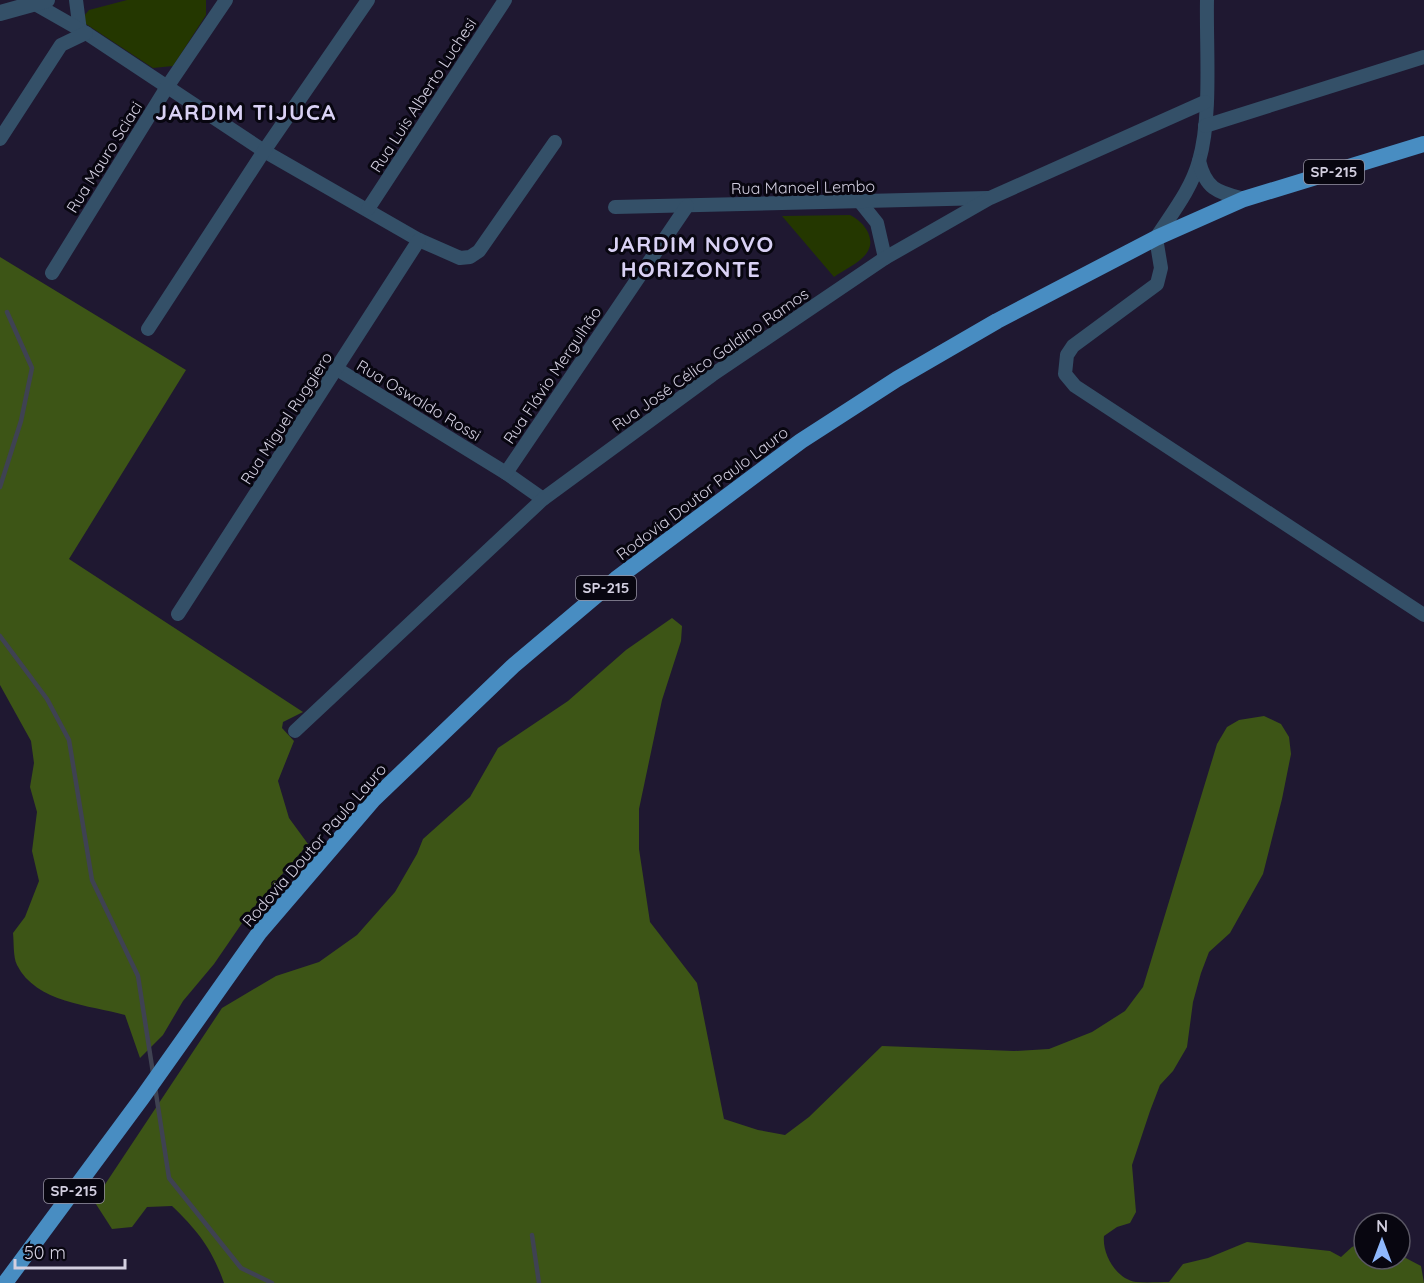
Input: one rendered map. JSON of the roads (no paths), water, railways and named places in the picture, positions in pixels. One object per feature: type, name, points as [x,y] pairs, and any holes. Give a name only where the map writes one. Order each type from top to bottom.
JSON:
[{"type":"highway","name":"Rodovia Doutor Paulo Lauro","points":[[5,1283],[142,1098],[259,933],[373,800],[513,666],[616,579],[801,441],[897,379],[997,321],[1156,238],[1244,199],[1424,144]]},
{"type":"street","points":[[76,0],[83,32]]},
{"type":"street","name":"Rua Mauro Sciaci","points":[[52,273],[167,87],[226,0]]},
{"type":"street","points":[[148,329],[264,151],[368,0]]},
{"type":"street","name":"Rua Luis Alberto Luchesi","points":[[368,209],[505,0]]},
{"type":"street","points":[[1207,0],[1205,126],[1199,161],[1184,197],[1156,238],[1161,268],[1157,284],[1073,346],[1064,366],[1069,380],[1424,615]]},
{"type":"street","points":[[2,12],[41,2],[264,151],[419,240],[460,258],[470,257],[479,251],[555,142]]},
{"type":"street","points":[[0,139],[61,45],[83,32]]},
{"type":"street","points":[[1205,126],[1424,57]]},
{"type":"street","name":"Rua José Célico Galdino Ramos","points":[[295,731],[543,499],[712,375],[885,258],[990,198],[1205,102]]},
{"type":"street","points":[[1199,161],[1203,176],[1212,188],[1218,192],[1244,199]]},
{"type":"street","name":"Rua Manoel Lembo","points":[[615,207],[861,203],[990,198]]},
{"type":"street","points":[[861,203],[877,223],[885,258]]},
{"type":"street","name":"Rua Flávio Mergulhão","points":[[506,473],[687,206]]},
{"type":"street","name":"Rua Miguel Ruggiero","points":[[178,614],[419,240]]},
{"type":"street","name":"Rua Oswaldo Rossi","points":[[338,369],[506,473],[543,499]]},
{"type":"waterway","points":[[0,487],[21,421],[32,368],[7,312]]},
{"type":"waterway","points":[[0,636],[47,699],[69,740],[92,880],[138,976],[153,1073]]},
{"type":"waterway","points":[[155,1087],[169,1178],[241,1268],[272,1283]]},
{"type":"waterway","points":[[532,1235],[539,1283]]},
{"type":"district","name":"JARDIM TIJUCA","points":[[246,112]]},
{"type":"district","name":"JARDIM NOVO HORIZONTE","points":[[691,256]]}]
